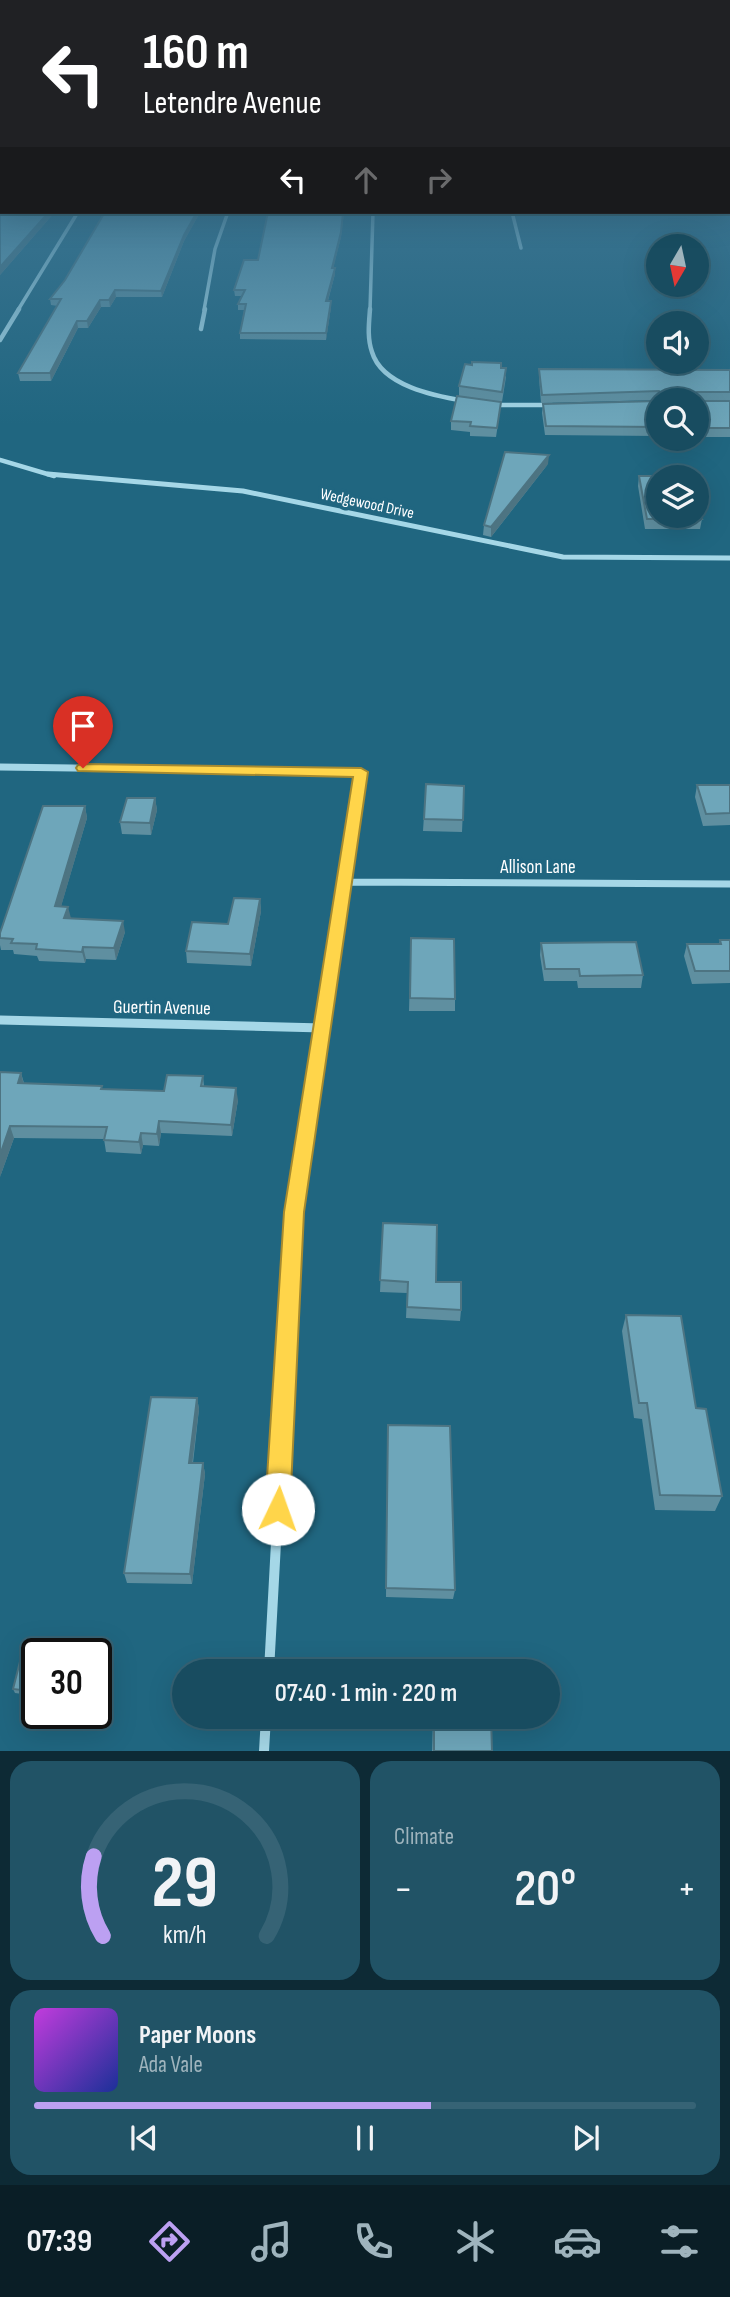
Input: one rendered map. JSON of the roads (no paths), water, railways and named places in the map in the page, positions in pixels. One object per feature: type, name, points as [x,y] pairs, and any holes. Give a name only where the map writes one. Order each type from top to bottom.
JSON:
[{"type":"street","points":[[0,340],[48,262]]},
{"type":"street","points":[[201,329],[213,262]]},
{"type":"street","points":[[371,262],[369,320],[372,357],[397,381],[443,398],[467,401]]},
{"type":"street","points":[[490,404],[554,405]]},
{"type":"street","name":"Wedgewood Drive","points":[[0,460],[55,476],[243,491],[563,557],[730,558]]},
{"type":"street","points":[[0,767],[361,772],[294,1212],[270,1659]]},
{"type":"street","name":"Allison Lane","points":[[345,882],[730,884]]},
{"type":"street","name":"Guertin Avenue","points":[[0,1020],[323,1028]]},
{"type":"street","points":[[264,1751],[265,1729]]}]
